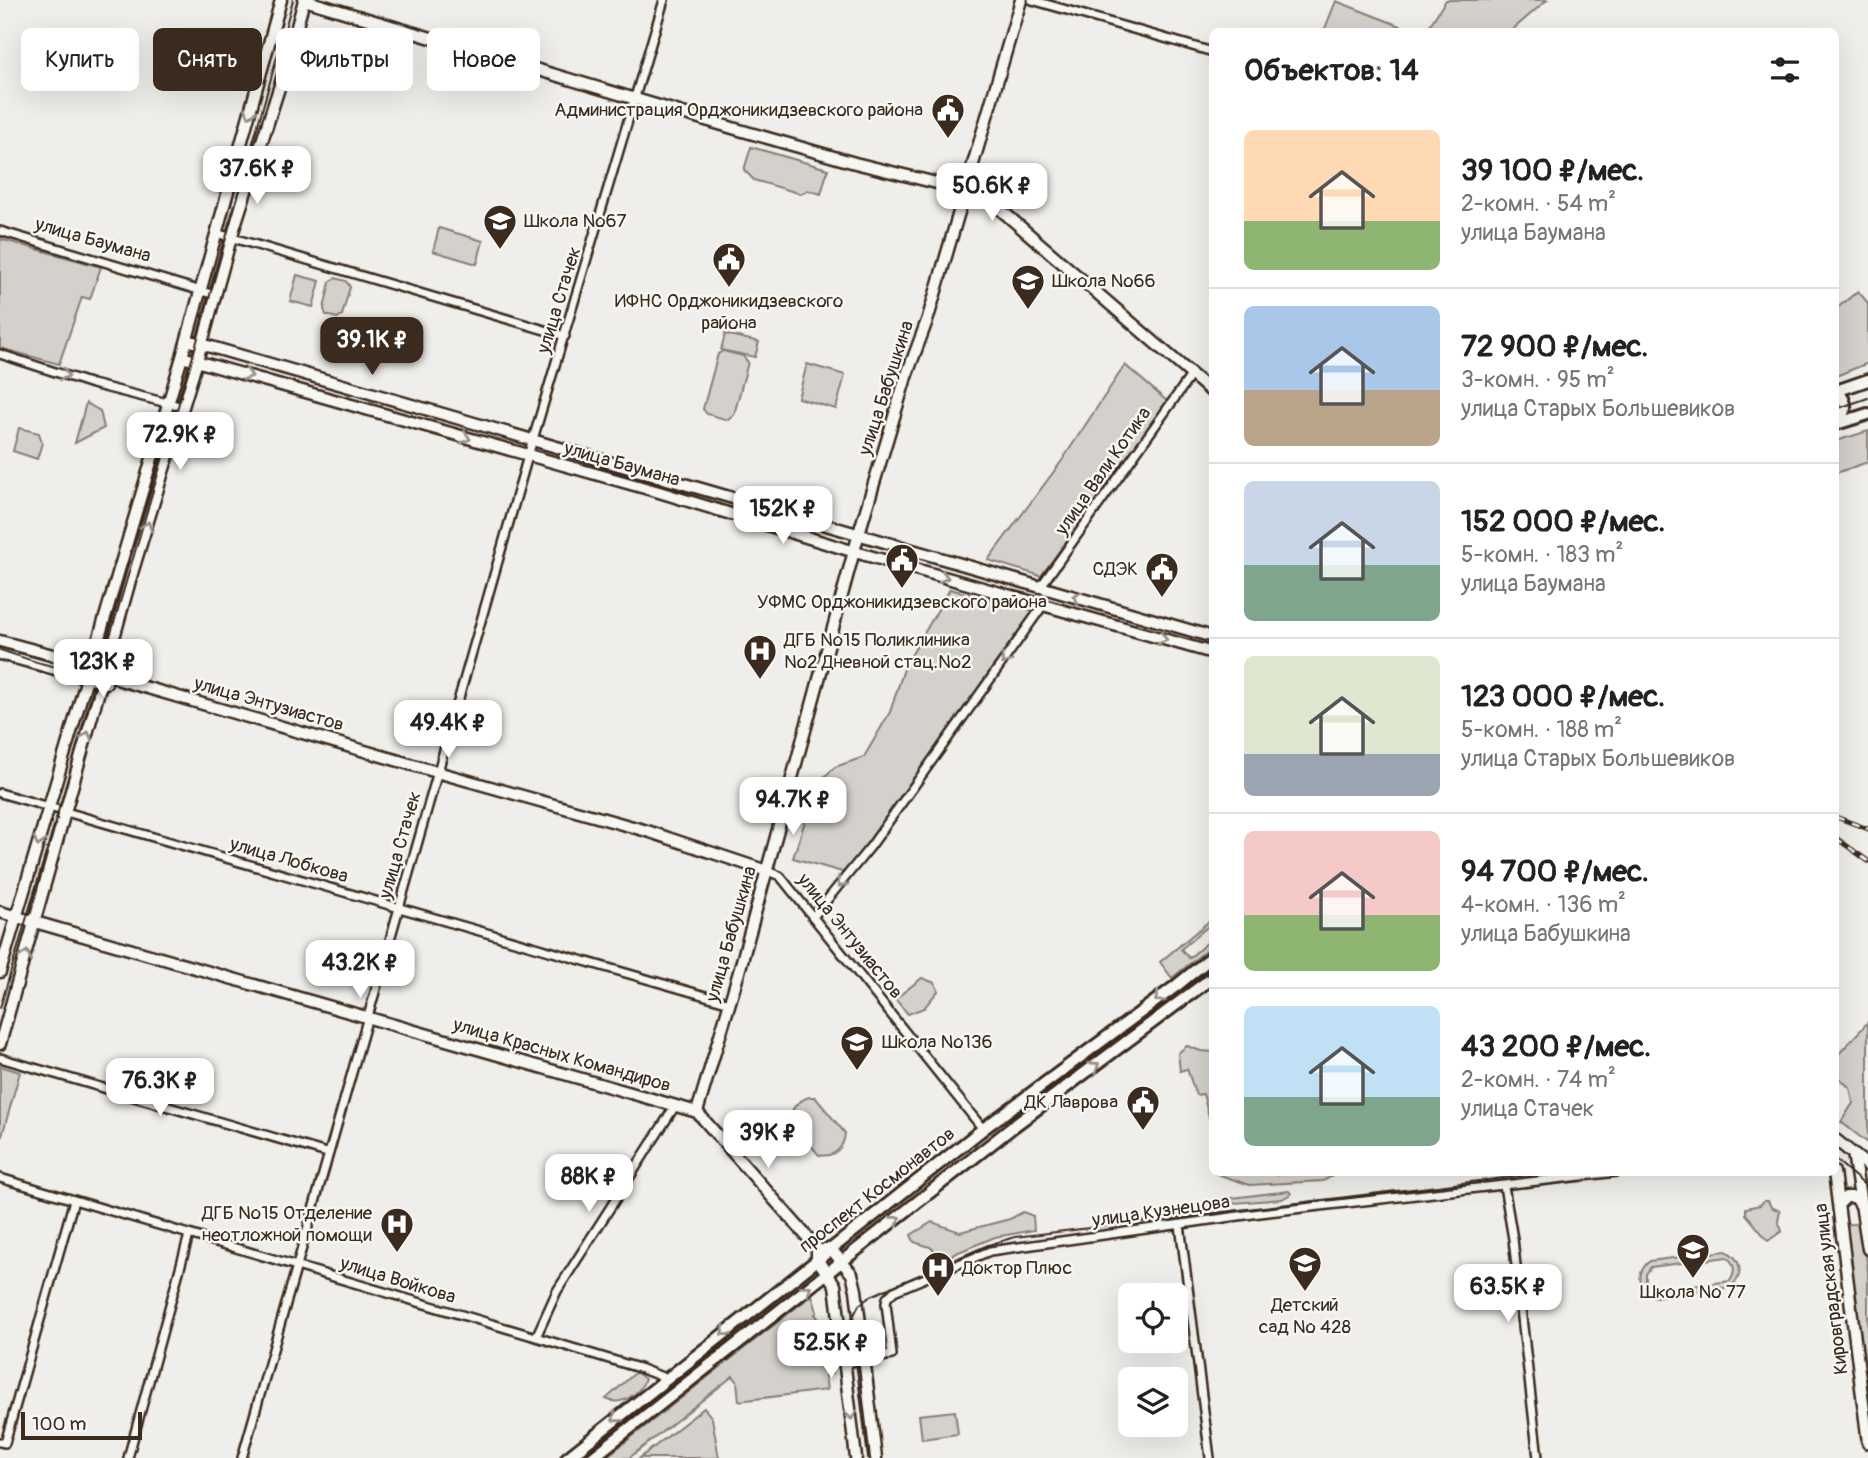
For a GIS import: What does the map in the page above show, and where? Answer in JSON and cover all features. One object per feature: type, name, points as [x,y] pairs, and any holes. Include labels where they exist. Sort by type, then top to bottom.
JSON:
[{"type":"main road","points":[[0,972],[187,340],[281,0]]},
{"type":"main road","points":[[0,1044],[134,570],[304,0],[855,163],[964,190],[994,204],[1209,389]]},
{"type":"main road","name":"улица Бабушкина","points":[[697,1112],[767,871],[859,533],[906,377],[928,317],[1021,0]]},
{"type":"main road","name":"улица Баумана","points":[[187,340],[1209,636]]},
{"type":"main road","name":"улица Баумана","points":[[182,356],[1209,652]]},
{"type":"main road","points":[[1839,390],[1868,380]]},
{"type":"main road","points":[[1839,394],[1845,399],[1846,406],[1839,421]]},
{"type":"main road","points":[[1839,423],[1868,414]]},
{"type":"main road","points":[[0,640],[106,669],[120,680]]},
{"type":"main road","points":[[0,654],[102,684],[120,680]]},
{"type":"main road","name":"улица Энтузиастов","points":[[120,680],[647,831],[767,871]]},
{"type":"main road","name":"улица Красных Командиров","points":[[0,912],[697,1112]]},
{"type":"main road","name":"проспект Космонавтов","points":[[567,1458],[817,1254],[831,1249],[983,1129],[1209,959]]},
{"type":"main road","name":"проспект Космонавтов","points":[[592,1458],[1014,1126],[1209,980]]},
{"type":"main road","points":[[697,1112],[817,1254],[835,1285],[856,1458]]},
{"type":"main road","points":[[1839,1142],[1868,1166]]},
{"type":"main road","points":[[1853,1153],[1868,1250]]},
{"type":"main road","name":"Кировградская улица","points":[[1835,1176],[1868,1443]]},
{"type":"main road","points":[[1839,1204],[1846,1197],[1855,1197],[1863,1208]]},
{"type":"main road","points":[[831,1249],[852,1274],[856,1290],[876,1458]]},
{"type":"street","name":"улица Стачек","points":[[242,1458],[528,456],[664,0]]},
{"type":"street","points":[[1032,0],[1209,51]]},
{"type":"street","name":"улица Баумана","points":[[0,231],[215,295]]},
{"type":"street","points":[[216,233],[565,336]]},
{"type":"street","points":[[0,354],[92,384],[183,407]]},
{"type":"street","name":"улица Вали Котика","points":[[1041,586],[1192,374]]},
{"type":"street","points":[[813,917],[871,846],[1044,604]]},
{"type":"street","name":"улица Лобкова","points":[[0,793],[730,1003]]},
{"type":"street","name":"улица Энтузиастов","points":[[767,871],[780,876],[983,1129]]},
{"type":"street","points":[[0,1058],[327,1153]]},
{"type":"street","points":[[537,1337],[556,1291],[675,1106]]},
{"type":"street","name":"улица Кузнецова","points":[[864,1360],[892,1355],[887,1298],[894,1291],[990,1251],[1378,1198],[1585,1176]]},
{"type":"street","name":"улица Войкова","points":[[0,1178],[537,1337],[665,1378]]},
{"type":"street","points":[[1504,1186],[1513,1239],[1538,1458]]},
{"type":"street","points":[[2,1442],[74,1200]]},
{"type":"street","points":[[1180,1225],[1210,1458]]},
{"type":"street","points":[[128,1458],[189,1235]]},
{"type":"street","points":[[845,1363],[864,1360]]},
{"type":"shaded area","points":[[1446,0],[1547,0],[1514,28],[1428,28]]},
{"type":"shaded area","points":[[1336,1],[1405,28],[1325,28]]},
{"type":"shaded area","points":[[751,147],[828,169],[821,194],[808,190],[801,194],[754,180],[744,170]]},
{"type":"shaded area","points":[[439,228],[483,241],[477,264],[433,251]]},
{"type":"shaded area","points":[[0,239],[101,267],[90,299],[82,297],[59,364],[0,348]]},
{"type":"shaded area","points":[[297,275],[320,281],[313,307],[290,301]]},
{"type":"shaded area","points":[[335,278],[346,281],[350,287],[342,315],[337,318],[326,315],[324,309],[330,282]]},
{"type":"shaded area","points":[[1858,291],[1868,303],[1868,363],[1839,375],[1839,307]]},
{"type":"shaded area","points":[[725,334],[759,342],[755,357],[721,350]]},
{"type":"shaded area","points":[[723,351],[743,356],[748,362],[734,415],[728,420],[707,414],[703,409],[718,354]]},
{"type":"shaded area","points":[[807,364],[845,375],[836,409],[798,398]]},
{"type":"shaded area","points":[[1125,365],[1168,402],[1041,576],[988,560],[1061,462]]},
{"type":"shaded area","points":[[86,403],[100,411],[104,428],[75,443]]},
{"type":"shaded area","points":[[19,428],[39,433],[42,443],[37,459],[13,451]]},
{"type":"shaded area","points":[[1868,431],[1868,462],[1839,472],[1839,440]]},
{"type":"shaded area","points":[[950,589],[1033,611],[1033,616],[846,873],[793,858],[817,784],[835,767],[864,757],[890,712],[905,666]]},
{"type":"shaded area","points":[[1209,921],[1209,925],[1181,949],[1189,958],[1209,941],[1209,948],[1172,978],[1160,962]]},
{"type":"shaded area","points":[[922,978],[935,983],[938,991],[924,1008],[908,1014],[895,999]]},
{"type":"shaded area","points":[[1868,1022],[1868,1143],[1841,1122],[1853,1103],[1850,1088],[1839,1078],[1839,1054]]},
{"type":"shaded area","points":[[1187,1046],[1209,1052],[1209,1117],[1203,1094],[1196,1095],[1187,1069],[1180,1071],[1178,1053]]},
{"type":"shaded area","points":[[0,1066],[20,1072],[0,1143]]},
{"type":"shaded area","points":[[809,1097],[815,1097],[845,1133],[840,1147],[829,1155],[819,1155],[790,1121],[795,1106]]},
{"type":"shaded area","points":[[1223,1176],[1332,1176],[1323,1181],[1250,1185]]},
{"type":"shaded area","points":[[1289,1191],[1291,1194],[1282,1199],[1198,1206],[1199,1203],[1208,1201]]},
{"type":"shaded area","points":[[1768,1201],[1771,1207],[1780,1211],[1778,1221],[1782,1231],[1768,1241],[1746,1214],[1746,1208],[1760,1205]]},
{"type":"shaded area","points":[[1023,1212],[1033,1216],[1034,1230],[995,1237],[944,1258],[930,1247],[914,1242],[911,1235],[932,1222],[960,1232],[1010,1219]]},
{"type":"shaded area","points":[[1862,1223],[1868,1272],[1868,1421],[1843,1225]]},
{"type":"shaded area","points":[[1726,1251],[1735,1258],[1739,1272],[1731,1287],[1655,1297],[1645,1290],[1641,1281],[1642,1270],[1650,1261]],"holes":[[[1727,1257],[1734,1271],[1730,1281],[1654,1291],[1646,1282],[1646,1274],[1651,1267]]]},
{"type":"shaded area","points":[[812,1295],[817,1312],[815,1314],[826,1329],[832,1374],[825,1376],[827,1390],[739,1401],[737,1381],[733,1376],[629,1458],[605,1458]]},
{"type":"shaded area","points":[[636,1372],[645,1379],[639,1390],[624,1400],[606,1399]]},
{"type":"shaded area","points":[[704,1408],[712,1418],[719,1458],[640,1458]]},
{"type":"shaded area","points":[[955,1411],[958,1434],[922,1439],[919,1415]]},
{"type":"tram line","points":[[0,1008],[192,359],[293,0]]},
{"type":"tram line","points":[[1839,408],[1868,398]]},
{"type":"tram line","points":[[0,650],[39,663],[68,668],[82,667],[93,662],[102,652]]},
{"type":"tram line","points":[[1839,1163],[1868,1188]]},
{"type":"tram line","points":[[868,1458],[851,1321],[859,1305],[871,1296],[988,1245],[1015,1237],[1520,1176]]},
{"type":"railway","points":[[1839,818],[1868,829]]},
{"type":"railway","points":[[1839,840],[1868,861]]},
{"type":"place","name":"Администрация Орджоникидзевского района","points":[[948,140]]},
{"type":"place","name":"Школа №67","points":[[500,251]]},
{"type":"place","name":"ИФНС Орджоникидзевского района","points":[[729,289]]},
{"type":"place","name":"Школа №66","points":[[1028,311]]},
{"type":"place","name":"УФМС Орджоникидзевского района","points":[[902,590]]},
{"type":"place","name":"СДЭК","points":[[1162,599]]},
{"type":"place","name":"ДГБ №15 Поликлиника №2 Дневной стац.№2","points":[[760,681]]},
{"type":"place","name":"Школа №136","points":[[857,1072]]},
{"type":"place","name":"ДК Лаврова","points":[[1143,1132]]},
{"type":"place","name":"ДГБ №15 Отделение неотложной помощи","points":[[397,1254]]},
{"type":"place","name":"Школа № 77","points":[[1693,1280]]},
{"type":"place","name":"Детский сад № 428","points":[[1305,1293]]},
{"type":"place","name":"Доктор Плюс","points":[[938,1298]]}]
